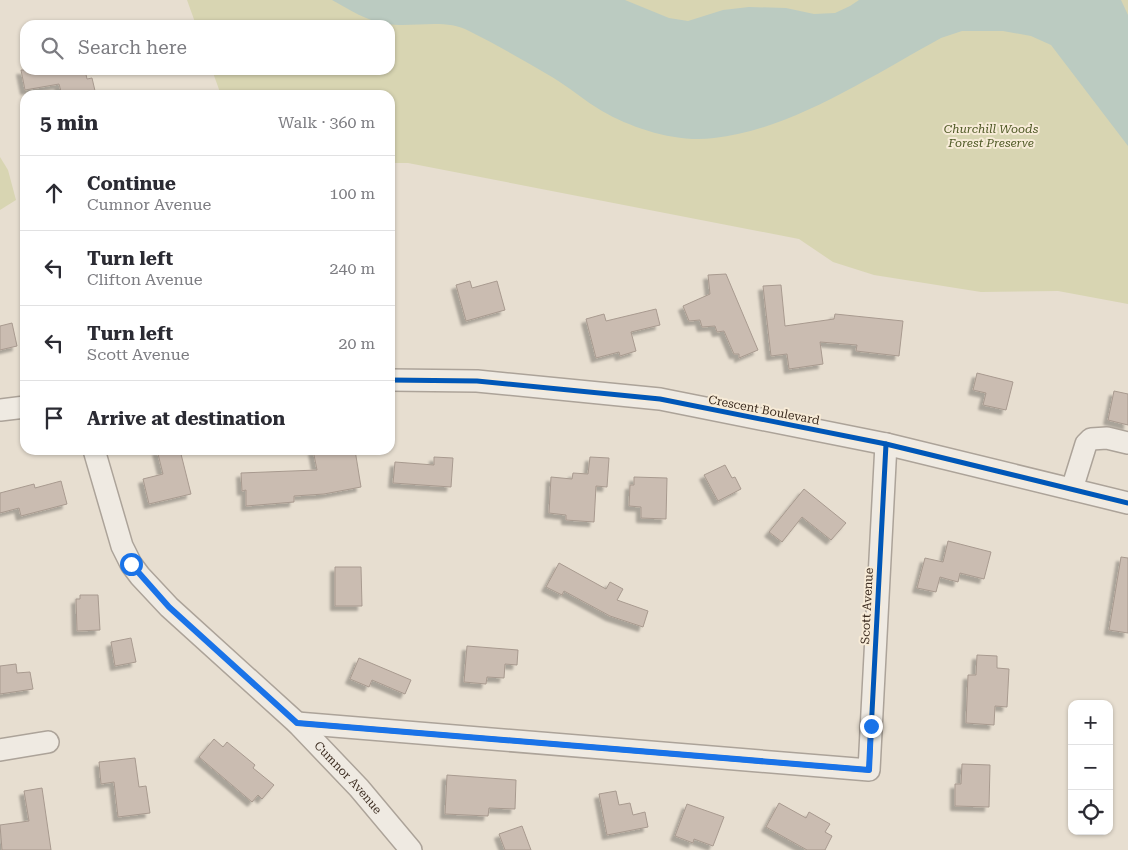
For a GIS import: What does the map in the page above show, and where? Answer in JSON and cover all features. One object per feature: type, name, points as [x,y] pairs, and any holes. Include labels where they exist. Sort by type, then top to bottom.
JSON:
[{"type":"street","name":"Crescent Boulevard","points":[[395,380],[477,381],[660,399],[886,444],[1128,503]]},
{"type":"street","points":[[0,410],[20,408]]},
{"type":"street","points":[[1072,489],[1086,444],[1091,439],[1107,438],[1128,443]]},
{"type":"street","name":"Scott Avenue","points":[[297,723],[869,770],[886,444]]},
{"type":"street","name":"Cumnor Avenue","points":[[95,455],[122,546],[135,569],[169,607],[297,723],[359,788],[411,850]]},
{"type":"street","points":[[0,750],[48,742]]},
{"type":"green space","name":"Churchill Woods Forest Preserve","points":[[187,0],[1128,0],[1128,304],[1058,291],[981,292],[874,275],[833,262],[799,239],[408,163],[395,163],[395,90],[219,90],[214,75],[395,75],[395,20],[194,20]]},
{"type":"green space","points":[[0,157],[8,170],[16,200],[0,210]]},
{"type":"shaded area","points":[[332,0],[625,0],[669,18],[688,21],[723,10],[749,7],[786,8],[814,14],[835,13],[859,0],[1121,0],[1128,15],[1128,146],[1051,45],[1031,36],[1003,31],[962,31],[941,38],[860,84],[802,113],[743,133],[700,139],[656,133],[614,118],[542,71],[460,27],[439,24],[395,25],[395,20],[372,20]]},
{"type":"building","points":[[22,75],[86,75],[87,79],[92,78],[95,90],[61,90],[59,84],[25,90]]},
{"type":"building","points":[[726,274],[758,350],[739,358],[739,354],[734,354],[724,331],[717,332],[715,326],[702,327],[700,320],[689,321],[683,306],[710,294],[708,275]]},
{"type":"building","points":[[470,281],[472,288],[497,281],[505,310],[466,321],[456,285]]},
{"type":"building","points":[[781,285],[785,326],[834,319],[835,314],[903,321],[899,356],[856,351],[857,345],[820,342],[823,364],[789,369],[787,354],[771,356],[763,286]]},
{"type":"building","points":[[656,309],[660,325],[631,332],[636,351],[620,356],[619,352],[596,358],[586,319],[604,314],[606,321]]},
{"type":"building","points":[[12,323],[17,346],[0,350],[0,326]]},
{"type":"building","points":[[977,373],[1013,382],[1006,410],[983,405],[986,393],[973,390]]},
{"type":"building","points":[[1114,391],[1128,394],[1128,425],[1108,420]]},
{"type":"building","points":[[158,455],[181,455],[191,494],[149,504],[143,479],[163,474]]},
{"type":"building","points":[[314,455],[356,455],[361,487],[324,494],[294,496],[294,502],[246,506],[246,490],[242,491],[241,473],[317,470]]},
{"type":"building","points":[[434,457],[453,458],[451,487],[393,483],[395,462],[434,465]]},
{"type":"building","points":[[590,457],[609,458],[607,487],[596,486],[594,522],[566,520],[566,515],[549,513],[551,477],[572,479],[573,473],[588,474]]},
{"type":"building","points":[[725,465],[732,478],[735,477],[741,489],[718,501],[704,475]]},
{"type":"building","points":[[634,477],[667,478],[666,519],[641,518],[641,507],[629,506],[630,485],[634,485]]},
{"type":"building","points":[[61,481],[67,504],[21,516],[19,508],[0,513],[0,493],[34,484],[35,488]]},
{"type":"building","points":[[804,489],[846,523],[831,540],[802,517],[782,542],[769,532]]},
{"type":"building","points":[[948,541],[991,552],[984,579],[960,573],[958,582],[940,577],[936,592],[917,588],[925,558],[943,562]]},
{"type":"building","points":[[1121,557],[1128,558],[1128,633],[1109,630]]},
{"type":"building","points":[[559,563],[606,589],[610,582],[623,589],[617,600],[648,611],[643,627],[610,616],[564,591],[562,595],[546,587]]},
{"type":"building","points":[[335,567],[361,567],[362,606],[335,606]]},
{"type":"building","points":[[80,595],[98,595],[100,630],[77,631],[76,599],[80,599]]},
{"type":"building","points":[[131,638],[136,662],[115,666],[111,642]]},
{"type":"building","points":[[467,646],[518,650],[517,665],[505,664],[504,678],[487,677],[486,684],[464,682]]},
{"type":"building","points":[[977,655],[997,656],[997,668],[1009,669],[1007,707],[995,706],[994,725],[966,723],[968,675],[976,675]]},
{"type":"building","points":[[359,658],[411,680],[405,694],[372,680],[369,687],[350,679]]},
{"type":"building","points":[[16,664],[17,673],[30,672],[33,689],[0,694],[0,666]]},
{"type":"building","points":[[214,739],[223,747],[227,742],[255,765],[253,768],[274,785],[262,799],[258,795],[252,802],[199,757]]},
{"type":"building","points":[[135,758],[139,787],[146,786],[150,813],[118,817],[114,782],[101,784],[99,762]]},
{"type":"building","points":[[962,764],[990,765],[989,807],[955,806],[955,784],[961,784]]},
{"type":"building","points":[[447,775],[516,780],[515,809],[489,808],[488,816],[445,814]]},
{"type":"building","points":[[42,788],[51,850],[2,850],[0,825],[29,821],[24,791]]},
{"type":"building","points":[[616,791],[619,805],[630,803],[633,815],[645,812],[648,827],[607,835],[599,794]]},
{"type":"building","points":[[779,803],[806,818],[809,812],[830,824],[825,832],[832,836],[825,850],[807,850],[766,827]]},
{"type":"building","points":[[687,804],[724,817],[713,846],[694,839],[693,843],[675,836]]},
{"type":"building","points":[[522,826],[531,850],[505,850],[499,834]]},
{"type":"cycle path","points":[[395,380],[477,381],[660,399],[886,444],[1128,503]]},
{"type":"cycle path","points":[[297,723],[869,770],[886,444]]},
{"type":"route","points":[[131,564],[169,607],[297,723],[869,770],[871,726]]}]
